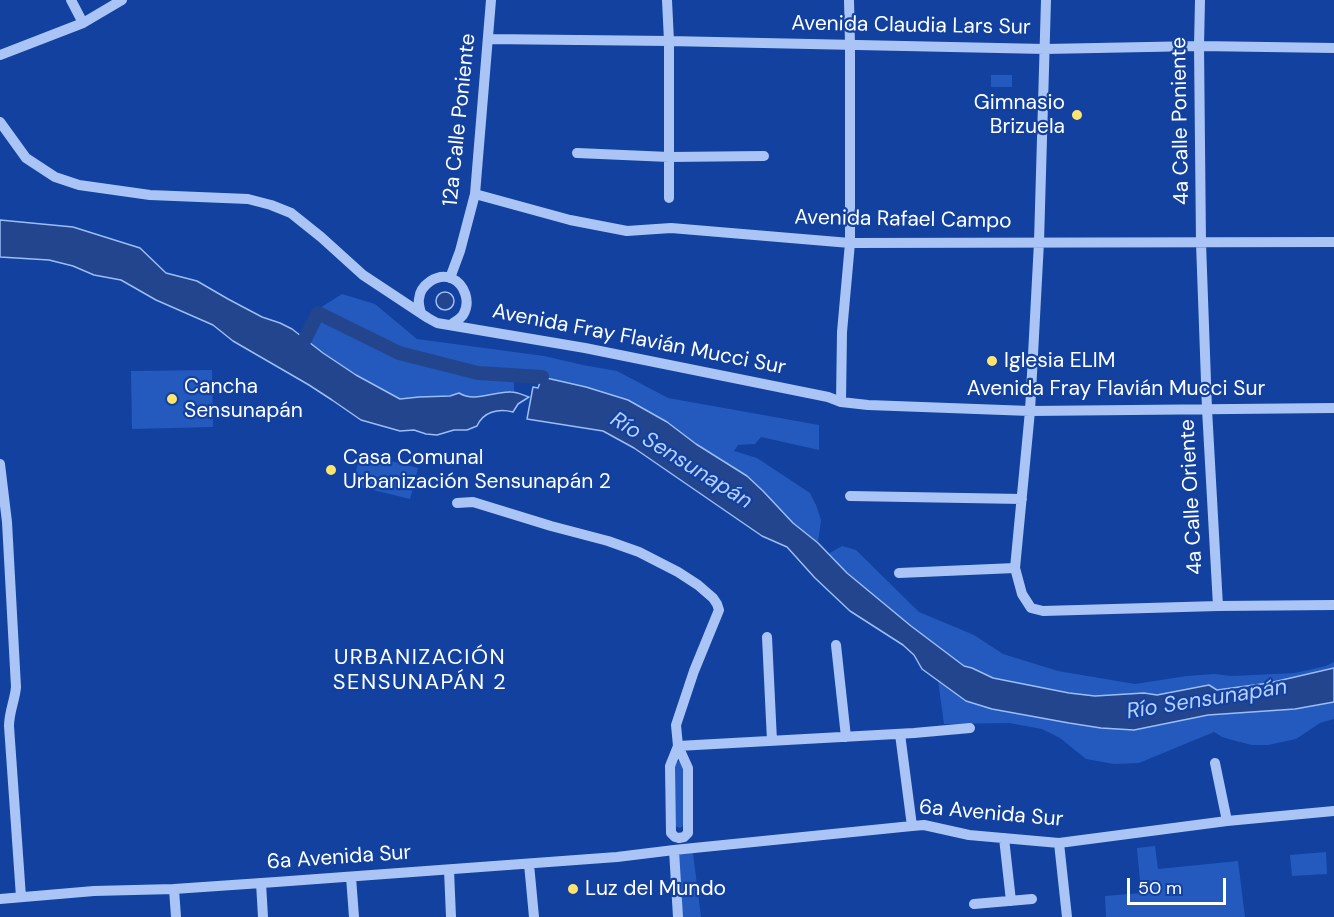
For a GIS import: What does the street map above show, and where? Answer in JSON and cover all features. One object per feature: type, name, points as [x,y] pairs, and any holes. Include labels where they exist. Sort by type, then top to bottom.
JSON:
[{"type":"street","points":[[70,0],[83,23]]},
{"type":"street","points":[[0,55],[83,23],[122,0]]},
{"type":"street","name":"12a Calle Poniente","points":[[450,278],[476,194],[491,0]]},
{"type":"street","points":[[667,0],[669,198]]},
{"type":"street","points":[[841,402],[842,332],[850,243],[849,0]]},
{"type":"street","points":[[1046,0],[1039,242],[1030,411],[1015,568],[1022,594],[1031,608],[1043,611],[1334,605]]},
{"type":"street","name":"4a Calle Poniente","points":[[1200,0],[1201,243]]},
{"type":"street","name":"Avenida Claudia Lars Sur","points":[[488,39],[1045,49],[1199,46],[1334,48]]},
{"type":"street","name":"Avenida Fray Flavián Mucci Sur","points":[[0,122],[26,158],[55,177],[79,185],[150,195],[248,198],[291,213],[363,275],[437,322],[706,371],[828,397],[841,402],[868,405],[1030,411],[1334,408]]},
{"type":"street","points":[[577,153],[669,157],[764,156]]},
{"type":"street","name":"Avenida Rafael Campo","points":[[476,194],[570,220],[627,231],[671,228],[850,243],[1334,242]]},
{"type":"street","name":"4a Calle Oriente","points":[[1201,243],[1218,606]]},
{"type":"street","points":[[422,313],[418,301],[421,290],[429,282],[440,277],[450,278],[461,285],[466,296],[466,307],[461,317],[452,324]]},
{"type":"street","points":[[0,464],[6,522],[16,687],[15,696],[4,717],[10,759],[21,897]]},
{"type":"street","points":[[850,496],[1022,499]]},
{"type":"street","points":[[457,503],[473,502],[639,552],[678,572],[698,585],[712,598],[718,609],[676,725],[678,746],[688,768],[688,832],[684,837],[679,838],[671,833],[670,766],[678,746]]},
{"type":"street","points":[[899,573],[1015,568]]},
{"type":"street","points":[[767,638],[772,741]]},
{"type":"street","points":[[836,645],[846,737]]},
{"type":"street","points":[[678,746],[970,728]]},
{"type":"street","points":[[900,734],[912,826]]},
{"type":"street","points":[[1215,763],[1227,821]]},
{"type":"street","name":"6a Avenida Sur","points":[[0,899],[617,858],[924,825],[969,835],[1059,843],[1227,821],[1334,811]]},
{"type":"street","points":[[678,917],[677,850],[679,838]]},
{"type":"street","points":[[1004,838],[1011,901]]},
{"type":"street","points":[[1059,843],[1067,917]]},
{"type":"street","points":[[530,864],[534,917]]},
{"type":"street","points":[[449,870],[451,917]]},
{"type":"street","points":[[351,877],[354,917]]},
{"type":"street","points":[[261,883],[263,917]]},
{"type":"street","points":[[174,889],[177,917]]},
{"type":"street","points":[[974,904],[1032,899]]},
{"type":"shaded area","points":[[991,75],[1012,75],[1012,87],[991,87]]},
{"type":"shaded area","points":[[342,294],[375,304],[417,339],[544,356],[617,371],[668,398],[819,425],[819,450],[761,437],[755,444],[738,445],[734,451],[757,458],[810,493],[821,520],[818,543],[723,460],[696,444],[667,422],[628,400],[542,377],[478,373],[399,353],[320,308]]},
{"type":"shaded area","points":[[320,318],[399,356],[477,376],[514,377],[514,392],[476,397],[459,393],[450,396],[400,399],[356,375],[307,342]]},
{"type":"shaded area","name":"Cancha Sensunapán","points":[[212,370],[213,427],[132,429],[131,371]]},
{"type":"shaded area","points":[[360,453],[418,468],[410,499],[353,485]]},
{"type":"shaded area","points":[[842,546],[856,550],[919,612],[974,635],[1003,654],[1058,671],[1135,684],[1214,674],[1232,676],[1295,673],[1334,662],[1334,668],[1269,683],[1217,690],[1209,685],[1157,695],[1144,693],[1095,696],[992,678],[964,666],[860,584],[828,554]]},
{"type":"shaded area","points":[[938,680],[966,701],[992,709],[1134,730],[1208,715],[1295,709],[1334,702],[1334,719],[1320,723],[1296,739],[1268,745],[1252,745],[1222,737],[1214,732],[1139,763],[1114,764],[1086,759],[1060,738],[1042,729],[1009,723],[944,724]]},
{"type":"shaded area","points":[[679,761],[683,765],[683,826],[680,828],[675,826],[674,765]]},
{"type":"shaded area","points":[[1155,846],[1158,869],[1238,861],[1245,917],[1106,917],[1105,896],[1141,893],[1137,848]]},
{"type":"shaded area","points":[[1326,852],[1327,874],[1292,876],[1290,855]]},
{"type":"shaded area","points":[[676,853],[693,853],[701,917],[680,917]]},
{"type":"water","points":[[0,220],[73,227],[140,248],[166,273],[197,281],[262,317],[292,329],[356,375],[400,399],[450,396],[459,393],[478,397],[504,392],[529,397],[518,404],[513,412],[492,412],[483,417],[477,426],[437,435],[414,430],[400,431],[361,420],[309,385],[233,341],[213,325],[156,300],[121,280],[94,275],[73,266],[49,260],[0,257]]},
{"type":"water","points":[[441,292],[449,292],[454,297],[452,308],[441,310],[436,305],[436,297]]},
{"type":"water","name":"Río Sensunapán","points":[[542,377],[628,400],[667,422],[696,444],[747,476],[847,573],[911,626],[964,666],[993,678],[1095,696],[1144,693],[1157,695],[1209,685],[1217,690],[1269,683],[1334,668],[1334,702],[1295,709],[1208,715],[1134,730],[1069,723],[992,709],[966,701],[922,669],[914,655],[903,645],[850,611],[787,547],[762,536],[634,448],[603,431],[527,419],[533,387],[538,388]]},
{"type":"waterway","points":[[297,355],[318,313],[399,353],[478,373],[542,377]]},
{"type":"place","name":"Gimnasio Brizuela","points":[[1077,115]]},
{"type":"place","name":"Iglesia ELIM","points":[[992,361]]},
{"type":"place","name":"Cancha Sensunapán","points":[[172,399]]},
{"type":"place","name":"Casa Comunal Urbanización Sensunapán 2","points":[[331,470]]},
{"type":"place","name":"Luz del Mundo","points":[[573,889]]},
{"type":"district","name":"URBANIZACIÓN SENSUNAPÁN 2","points":[[420,670]]}]
